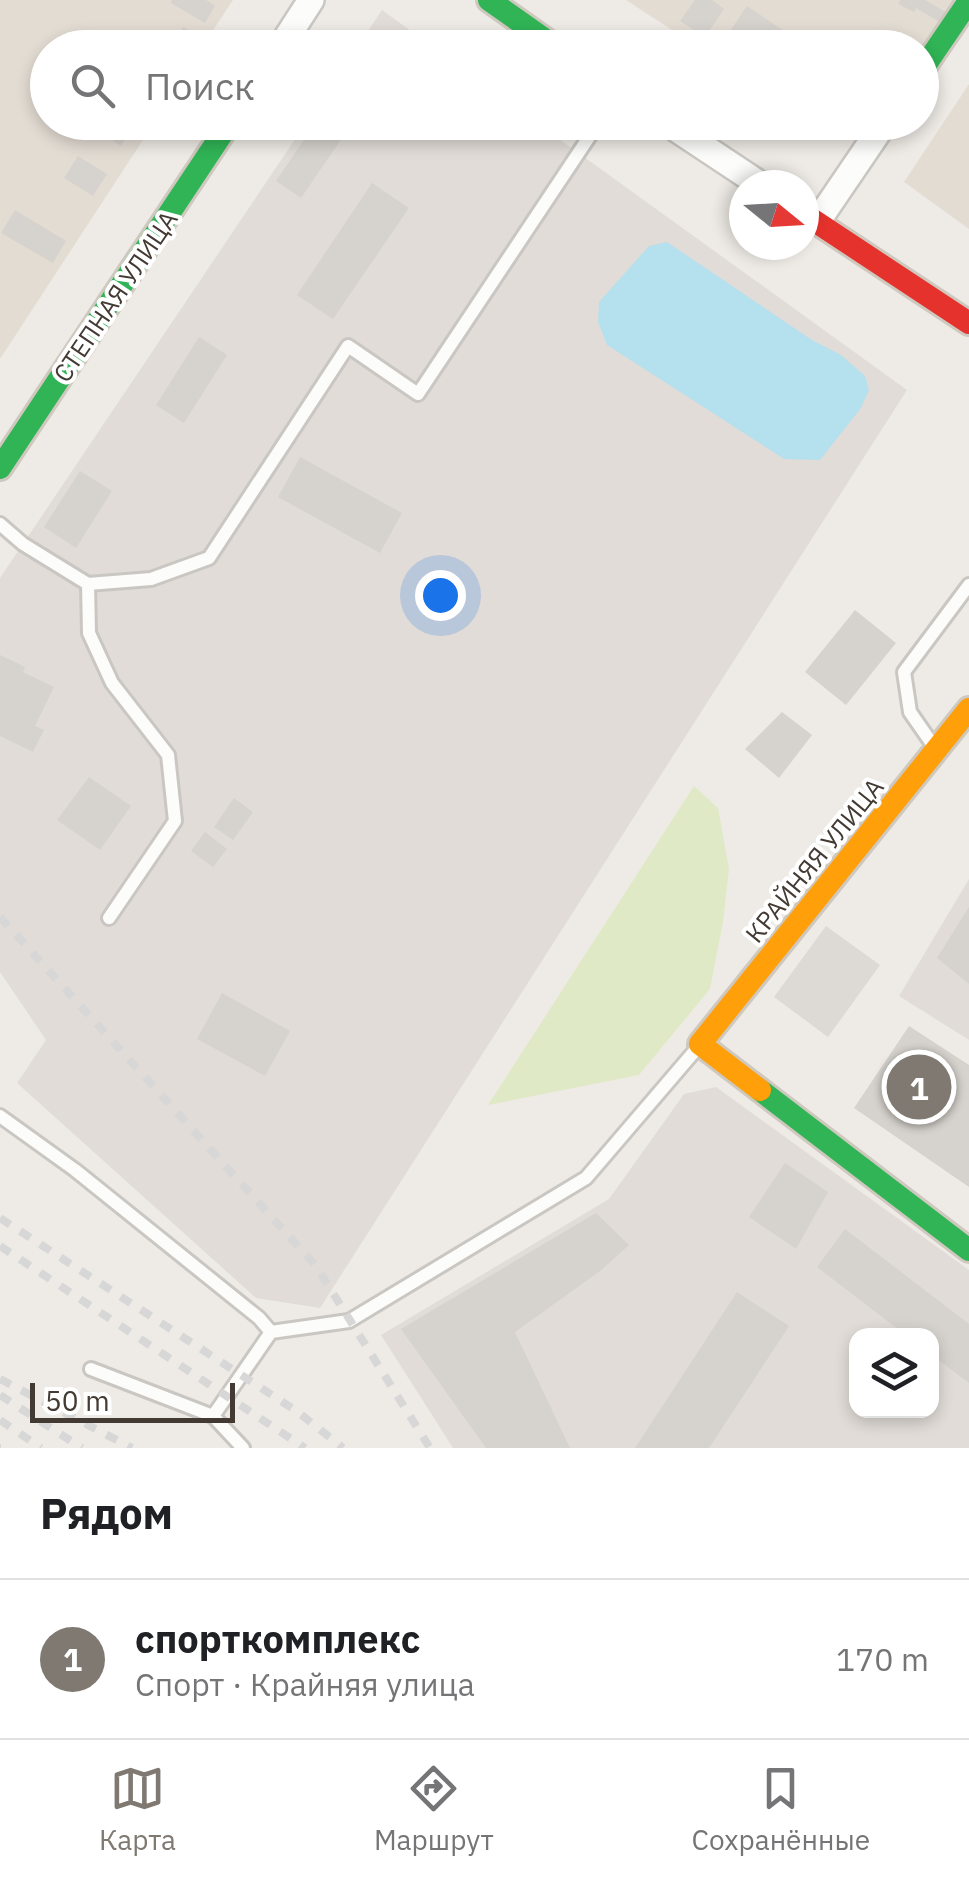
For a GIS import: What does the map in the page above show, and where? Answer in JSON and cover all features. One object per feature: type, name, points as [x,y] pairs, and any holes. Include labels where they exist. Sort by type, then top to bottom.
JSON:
[{"type":"street","points":[[292,30],[312,0]]},
{"type":"street","points":[[489,0],[532,30]]},
{"type":"street","points":[[939,45],[969,1]]},
{"type":"street","name":"СТЕПНАЯ УЛИЦА","points":[[0,468],[218,140]]},
{"type":"street","points":[[693,140],[738,170]]},
{"type":"street","points":[[819,208],[872,140]]},
{"type":"street","points":[[819,223],[969,322]]},
{"type":"street","name":"КРАЙНЯЯ УЛИЦА","points":[[700,1044],[969,708]]},
{"type":"street","points":[[700,1044],[969,1250]]},
{"type":"lane","points":[[0,524],[23,544],[88,584],[151,579],[209,558],[348,346],[418,394],[587,140]]},
{"type":"lane","points":[[88,584],[89,633],[112,683],[168,755],[175,821],[109,918]]},
{"type":"lane","points":[[937,751],[910,712],[904,672],[969,585]]},
{"type":"lane","points":[[213,1416],[271,1332],[348,1321],[586,1178],[700,1044]]},
{"type":"lane","points":[[0,1116],[75,1170],[259,1318],[271,1332]]},
{"type":"lane","points":[[91,1369],[213,1416],[243,1448]]},
{"type":"shaded area","points":[[0,0],[233,0],[213,30],[30,30],[30,140],[143,140],[0,359]]},
{"type":"shaded area","points":[[626,0],[962,0],[937,30],[672,30]]},
{"type":"shaded area","points":[[382,10],[410,30],[368,30]]},
{"type":"shaded area","points":[[969,84],[969,229],[904,182],[932,140],[939,140],[939,129]]},
{"type":"shaded area","points":[[295,140],[561,140],[907,390],[320,1308],[256,1298],[17,1083],[46,1040],[0,972],[0,578]]},
{"type":"shaded area","points":[[969,879],[969,1040],[899,996]]},
{"type":"shaded area","points":[[826,926],[880,965],[828,1037],[774,997]]},
{"type":"shaded area","points":[[716,1087],[969,1270],[969,1448],[453,1448],[381,1335],[609,1199],[684,1094]]},
{"type":"green space","points":[[694,786],[718,808],[729,869],[710,989],[639,1075],[488,1105]]},
{"type":"water","points":[[667,242],[812,340],[841,355],[865,376],[869,390],[861,408],[820,460],[784,459],[607,345],[598,322],[599,302],[649,246]]},
{"type":"building","points":[[206,0],[215,6],[205,23],[171,3]]},
{"type":"building","points":[[695,0],[712,0],[724,9],[710,30],[694,30],[680,21]]},
{"type":"building","points":[[900,0],[925,0],[949,14],[943,24],[916,8],[914,12],[898,4]]},
{"type":"building","points":[[747,6],[783,30],[731,30]]},
{"type":"building","points":[[304,140],[341,140],[301,198],[276,181]]},
{"type":"building","points":[[78,156],[107,174],[93,196],[64,178]]},
{"type":"building","points":[[372,183],[409,208],[333,319],[297,295]]},
{"type":"building","points":[[15,210],[66,241],[53,263],[1,233]]},
{"type":"building","points":[[199,337],[227,355],[184,423],[156,405]]},
{"type":"building","points":[[300,457],[402,513],[380,553],[278,497]]},
{"type":"building","points":[[80,471],[112,491],[76,548],[44,527]]},
{"type":"building","points":[[855,610],[896,643],[846,705],[805,672]]},
{"type":"building","points":[[0,655],[54,687],[35,726],[44,730],[33,752],[0,736]]},
{"type":"building","points":[[782,712],[812,735],[779,778],[745,749]]},
{"type":"building","points":[[89,777],[131,806],[100,850],[57,820]]},
{"type":"building","points":[[234,798],[253,812],[233,840],[214,827]]},
{"type":"building","points":[[205,832],[227,849],[213,867],[191,851]]},
{"type":"building","points":[[969,907],[969,984],[937,958]]},
{"type":"building","points":[[222,993],[290,1031],[265,1076],[197,1039]]},
{"type":"building","points":[[909,1026],[969,1065],[969,1187],[854,1108]]},
{"type":"building","points":[[785,1163],[828,1192],[796,1249],[749,1217]]},
{"type":"building","points":[[596,1213],[629,1245],[600,1271],[515,1332],[570,1448],[486,1448],[401,1329]]},
{"type":"building","points":[[845,1229],[969,1324],[969,1383],[939,1360],[939,1328],[897,1328],[817,1267]]},
{"type":"building","points":[[737,1292],[789,1326],[709,1448],[635,1448]]},
{"type":"railway","points":[[0,917],[316,1266],[430,1448]]},
{"type":"railway","points":[[0,1218],[298,1412],[343,1448]]},
{"type":"railway","points":[[0,1246],[305,1448]]},
{"type":"railway","points":[[0,1379],[132,1448]]},
{"type":"railway","points":[[0,1395],[82,1448]]},
{"type":"railway","points":[[0,1420],[41,1448]]},
{"type":"traffic: fast","points":[[489,0],[532,30]]},
{"type":"traffic: fast","points":[[939,45],[969,1]]},
{"type":"traffic: fast","points":[[0,468],[218,140]]},
{"type":"traffic: fast","points":[[760,1090],[969,1250]]},
{"type":"traffic: slow","points":[[760,1090],[700,1044],[969,709]]},
{"type":"traffic: jam","points":[[819,224],[969,323]]},
{"type":"place","name":"спорткомплекс","points":[[919,1087]]}]
